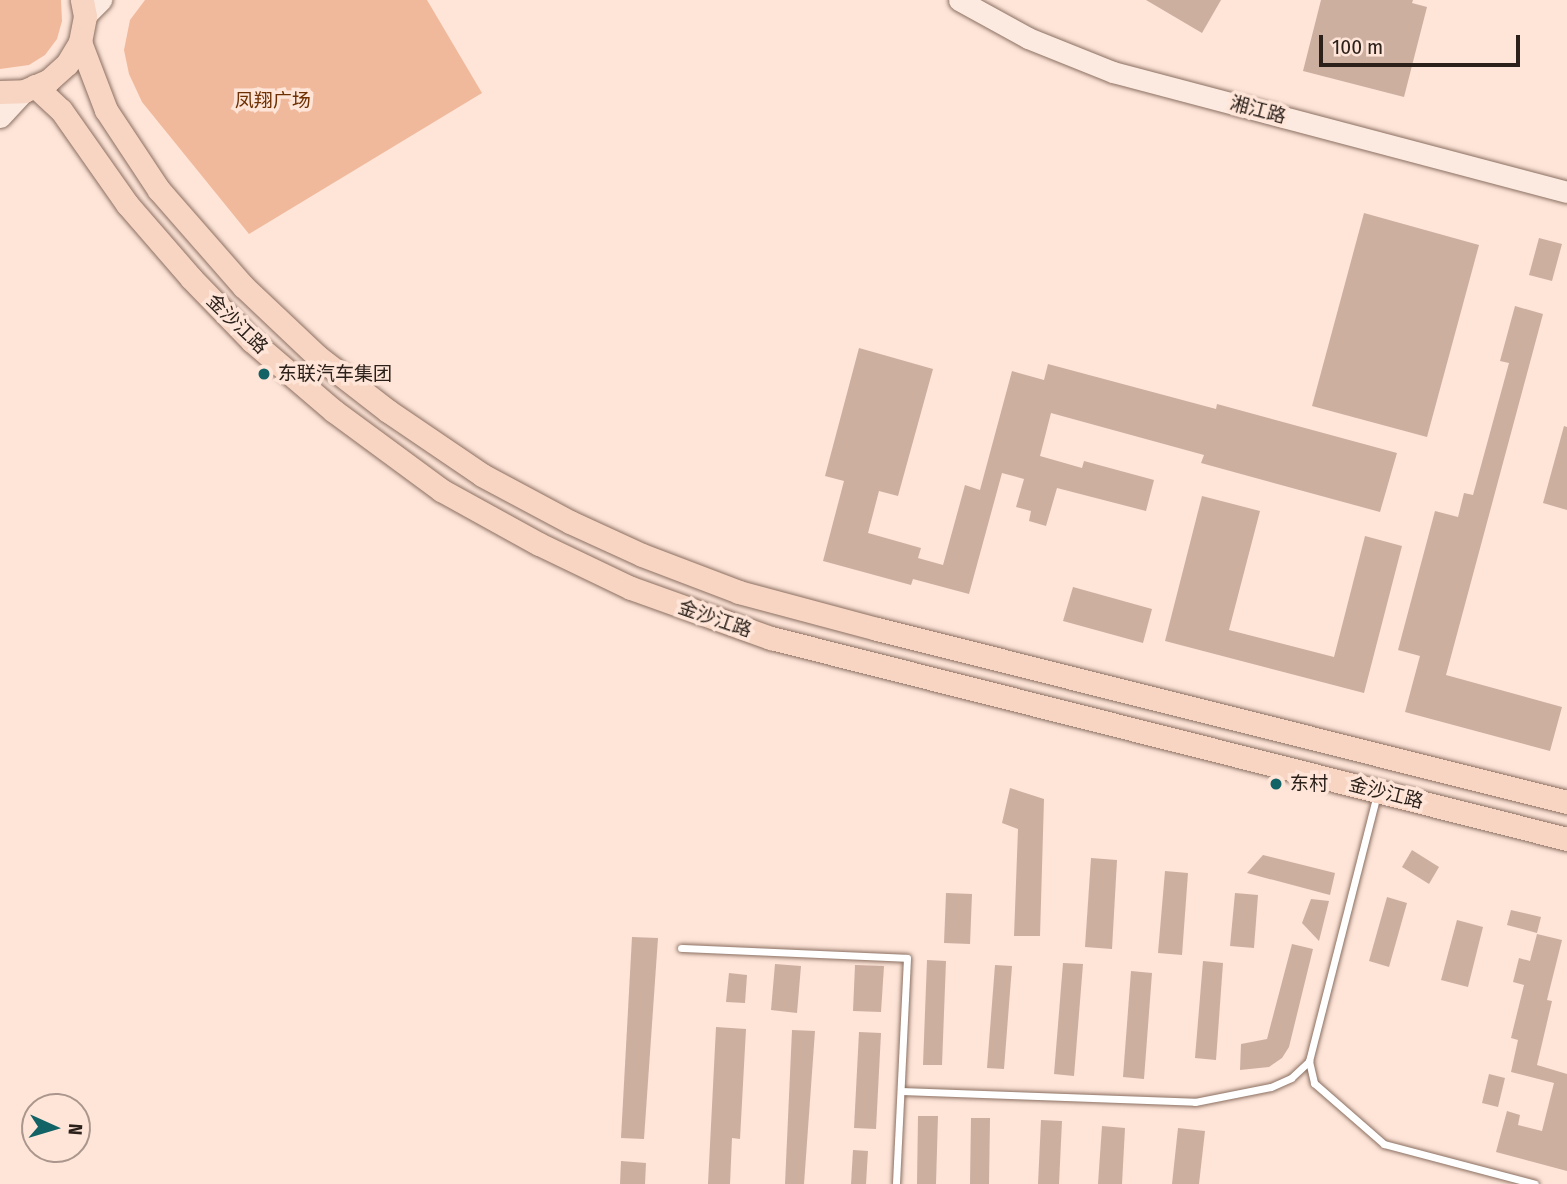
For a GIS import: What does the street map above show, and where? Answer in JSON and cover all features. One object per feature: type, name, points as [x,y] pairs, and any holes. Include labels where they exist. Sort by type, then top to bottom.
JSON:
[{"type":"main road","points":[[0,92],[29,89],[48,81],[67,64],[80,41],[89,5]]},
{"type":"main road","name":"金沙江路","points":[[80,41],[106,110],[159,190],[243,286],[317,356],[388,411],[482,475],[569,522],[642,555],[739,592],[1567,802]]},
{"type":"main road","name":"金沙江路","points":[[29,89],[61,110],[136,215],[191,278],[252,341],[334,411],[441,490],[538,544],[631,588],[771,638],[1567,839]]},
{"type":"street","name":"湘江路","points":[[959,0],[1028,38],[1113,72],[1567,192]]},
{"type":"street","points":[[0,117],[29,89]]},
{"type":"lane","points":[[1378,791],[1309,1061],[1314,1083],[1384,1144],[1535,1184]]},
{"type":"lane","points":[[681,948],[907,958],[896,1184]]},
{"type":"lane","points":[[901,1091],[1195,1102],[1270,1087],[1290,1078],[1309,1061]]},
{"type":"green space","points":[[0,0],[61,0],[62,21],[57,39],[45,55],[29,65],[0,69]]},
{"type":"green space","name":"凤翔广场","points":[[145,0],[427,0],[482,93],[249,234],[142,102],[129,74],[124,50],[130,20]]},
{"type":"building","points":[[1146,0],[1221,0],[1202,33]]},
{"type":"building","points":[[1321,0],[1413,0],[1412,3],[1427,7],[1404,97],[1303,71]]},
{"type":"building","points":[[1364,213],[1479,245],[1427,437],[1312,406]]},
{"type":"building","points":[[1539,238],[1562,244],[1552,281],[1529,275]]},
{"type":"building","points":[[1515,306],[1543,314],[1446,675],[1562,707],[1550,751],[1405,712],[1420,656],[1398,650],[1435,511],[1458,517],[1464,493],[1473,495],[1509,363],[1500,361]]},
{"type":"building","points":[[859,348],[933,369],[898,496],[879,491],[868,533],[921,548],[918,558],[943,565],[965,485],[980,490],[1012,371],[1044,380],[1048,364],[1216,409],[1217,404],[1397,453],[1380,512],[1201,463],[1204,455],[1051,413],[1040,456],[1082,468],[1084,461],[1154,480],[1146,511],[1057,488],[1046,526],[1029,521],[1031,511],[1016,507],[1024,479],[1002,473],[969,594],[913,579],[911,585],[823,561],[844,481],[825,476]]},
{"type":"building","points":[[1564,426],[1567,427],[1567,510],[1543,503]]},
{"type":"building","points":[[1202,496],[1260,511],[1229,630],[1334,657],[1365,536],[1402,546],[1364,693],[1165,641]]},
{"type":"building","points":[[1073,587],[1152,609],[1143,643],[1063,621]]},
{"type":"building","points":[[1010,788],[1044,799],[1040,936],[1014,936],[1018,829],[1002,823]]},
{"type":"building","points":[[1412,850],[1439,867],[1429,884],[1402,867]]},
{"type":"building","points":[[1263,855],[1335,873],[1330,895],[1247,873]]},
{"type":"building","points":[[1091,858],[1117,860],[1112,949],[1085,947]]},
{"type":"building","points":[[1165,871],[1188,873],[1182,955],[1158,953]]},
{"type":"building","points":[[946,893],[972,894],[970,944],[944,943]]},
{"type":"building","points":[[1235,893],[1258,895],[1254,948],[1230,946]]},
{"type":"building","points":[[1387,897],[1407,903],[1389,967],[1369,961]]},
{"type":"building","points":[[1311,899],[1329,901],[1319,941],[1302,923]]},
{"type":"building","points":[[1511,910],[1541,917],[1537,933],[1507,925]]},
{"type":"building","points":[[1457,920],[1483,927],[1468,987],[1441,980]]},
{"type":"building","points":[[1537,934],[1562,940],[1547,1000],[1552,1001],[1537,1065],[1567,1074],[1567,1171],[1496,1152],[1507,1111],[1520,1115],[1518,1125],[1542,1131],[1554,1083],[1511,1072],[1518,1040],[1511,1038],[1524,985],[1513,982],[1519,958],[1530,961]]},
{"type":"building","points":[[632,937],[658,938],[644,1139],[621,1138]]},
{"type":"building","points":[[1292,944],[1313,949],[1289,1047],[1282,1058],[1269,1067],[1240,1070],[1241,1044],[1267,1039]]},
{"type":"building","points":[[927,960],[946,961],[942,1065],[923,1065]]},
{"type":"building","points":[[1203,961],[1223,963],[1216,1060],[1195,1058]]},
{"type":"building","points":[[1063,963],[1083,964],[1074,1076],[1054,1074]]},
{"type":"building","points":[[775,964],[801,966],[797,1013],[771,1010]]},
{"type":"building","points":[[855,965],[884,966],[881,1012],[853,1011]]},
{"type":"building","points":[[995,965],[1012,966],[1004,1069],[987,1068]]},
{"type":"building","points":[[1131,971],[1152,973],[1144,1079],[1123,1077]]},
{"type":"building","points":[[729,973],[747,975],[745,1003],[726,1002]]},
{"type":"building","points":[[716,1027],[746,1029],[740,1139],[732,1138],[730,1184],[708,1184]]},
{"type":"building","points":[[792,1030],[815,1031],[804,1184],[785,1184]]},
{"type":"building","points":[[859,1032],[881,1033],[876,1129],[854,1128]]},
{"type":"building","points":[[1489,1074],[1505,1078],[1498,1107],[1482,1103]]},
{"type":"building","points":[[918,1116],[938,1116],[936,1184],[917,1184]]},
{"type":"building","points":[[971,1118],[990,1118],[989,1184],[970,1184]]},
{"type":"building","points":[[1041,1120],[1062,1121],[1059,1184],[1038,1184]]},
{"type":"building","points":[[1102,1126],[1125,1128],[1122,1184],[1098,1184]]},
{"type":"building","points":[[1178,1128],[1205,1131],[1199,1184],[1172,1184]]},
{"type":"building","points":[[853,1150],[868,1151],[866,1184],[851,1184]]},
{"type":"building","points":[[621,1161],[646,1163],[645,1184],[620,1184]]},
{"type":"place","name":"东联汽车集团","points":[[264,374]]},
{"type":"place","name":"东村","points":[[1276,784]]}]
